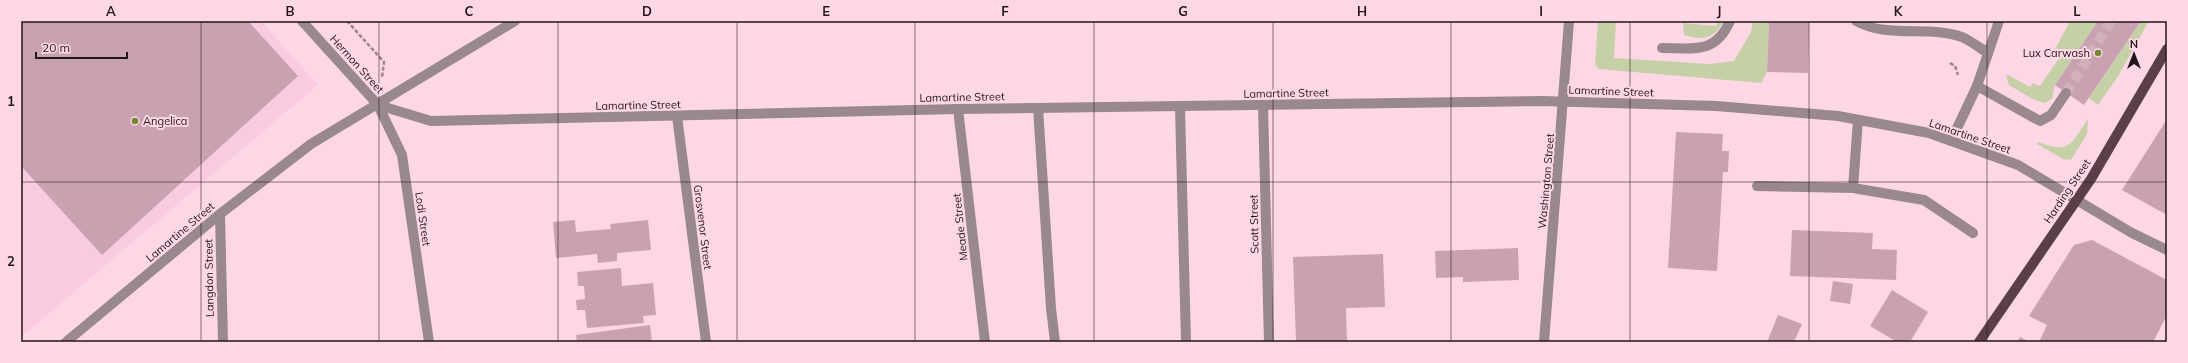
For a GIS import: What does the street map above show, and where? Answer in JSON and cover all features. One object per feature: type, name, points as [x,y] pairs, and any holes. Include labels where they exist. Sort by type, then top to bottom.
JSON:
[{"type":"main road","name":"Harding Street","points":[[1979,342],[2091,178],[2167,49]]},
{"type":"street","name":"Hermon Street","points":[[302,21],[378,105]]},
{"type":"street","name":"Lamartine Street","points":[[66,342],[220,214],[311,144],[515,21]]},
{"type":"street","name":"Washington Street","points":[[1544,342],[1564,101],[1569,21]]},
{"type":"street","points":[[1662,48],[1700,48],[1716,42],[1730,21]]},
{"type":"street","points":[[1856,21],[1869,28],[1947,34],[1963,38],[1988,53]]},
{"type":"street","points":[[1951,141],[1977,86],[1999,21]]},
{"type":"street","points":[[1977,86],[2040,121],[2051,115],[2066,93]]},
{"type":"street","name":"Lamartine Street","points":[[378,105],[431,121],[958,109],[1564,101],[1716,106],[1838,116],[1929,133],[2018,165],[2076,200],[2167,250]]},
{"type":"street","name":"Lodi Street","points":[[378,105],[402,155],[429,342]]},
{"type":"street","name":"Scott Street","points":[[1263,106],[1269,342]]},
{"type":"street","points":[[1180,107],[1186,342]]},
{"type":"street","points":[[1038,108],[1051,308],[1055,342]]},
{"type":"street","name":"Meade Street","points":[[958,109],[985,342]]},
{"type":"street","name":"Grosvenor Street","points":[[677,116],[706,342]]},
{"type":"street","points":[[1853,188],[1858,120]]},
{"type":"street","points":[[1757,186],[1853,188],[1924,200],[1973,233]]},
{"type":"street","name":"Langdon Street","points":[[220,214],[223,342]]},
{"type":"path","name":"Hermon Street","points":[[347,21],[384,62]]},
{"type":"shaded area","name":"Angelica","points":[[21,21],[261,21],[318,85],[21,337]]},
{"type":"green space","points":[[1598,21],[1616,21],[1614,58],[1710,64],[1734,61],[1751,32],[1753,21],[1769,21],[1767,72],[1761,83],[1599,69],[1595,65]]},
{"type":"green space","points":[[1717,21],[1724,21],[1712,35],[1697,38],[1684,35],[1683,23],[1716,26]]},
{"type":"green space","points":[[2067,21],[2098,21],[2055,85],[2052,99],[2045,103],[2034,100],[2009,85],[2006,76],[2008,75],[2030,87],[2033,83],[2040,86],[2062,54],[2055,49],[2069,23]]},
{"type":"green space","points":[[2141,21],[2149,21],[2117,78],[2098,105],[2089,98]]},
{"type":"green space","points":[[2088,119],[2087,134],[2071,160],[2063,159],[2037,144],[2038,142],[2049,146],[2063,147],[2069,144],[2078,135]]},
{"type":"building","name":"Angelica","points":[[21,21],[248,21],[298,76],[102,255],[21,166]]},
{"type":"building","points":[[1769,21],[1809,21],[1808,73],[1767,72]]},
{"type":"building","name":"Lux Carwash","points":[[2098,21],[2141,21],[2084,105],[2055,85]]},
{"type":"building","points":[[2167,119],[2167,215],[2122,190]]},
{"type":"building","points":[[1676,132],[1723,134],[1722,151],[1729,151],[1728,172],[1723,172],[1717,271],[1668,268]]},
{"type":"building","points":[[575,220],[576,232],[611,229],[610,224],[648,220],[651,250],[617,253],[617,261],[598,263],[597,254],[556,258],[553,222]]},
{"type":"building","points":[[1792,230],[1873,233],[1872,249],[1897,250],[1896,280],[1790,276]]},
{"type":"building","points":[[2092,240],[2167,280],[2167,315],[2153,342],[2039,342],[2047,325],[2029,316],[2074,245]]},
{"type":"building","points":[[1518,248],[1519,280],[1463,282],[1463,277],[1436,278],[1435,251]]},
{"type":"building","points":[[1383,254],[1385,307],[1346,308],[1347,342],[1296,342],[1293,257]]},
{"type":"building","points":[[621,268],[622,286],[653,283],[656,315],[643,316],[644,323],[587,328],[585,310],[577,310],[576,300],[585,299],[584,286],[578,286],[577,272]]},
{"type":"building","points":[[1833,281],[1853,284],[1850,304],[1830,301]]},
{"type":"building","points":[[1892,290],[1928,312],[1910,342],[1897,342],[1870,326]]},
{"type":"building","points":[[1778,315],[1802,324],[1794,342],[1767,342]]},
{"type":"building","points":[[650,325],[652,342],[577,342],[576,335]]},
{"type":"building","points":[[2020,337],[2030,342],[2017,342]]},
{"type":"tunnel","points":[[2066,93],[2111,21]]},
{"type":"place","name":"Lux Carwash","points":[[2098,53]]},
{"type":"place","name":"Angelica","points":[[135,121]]}]
